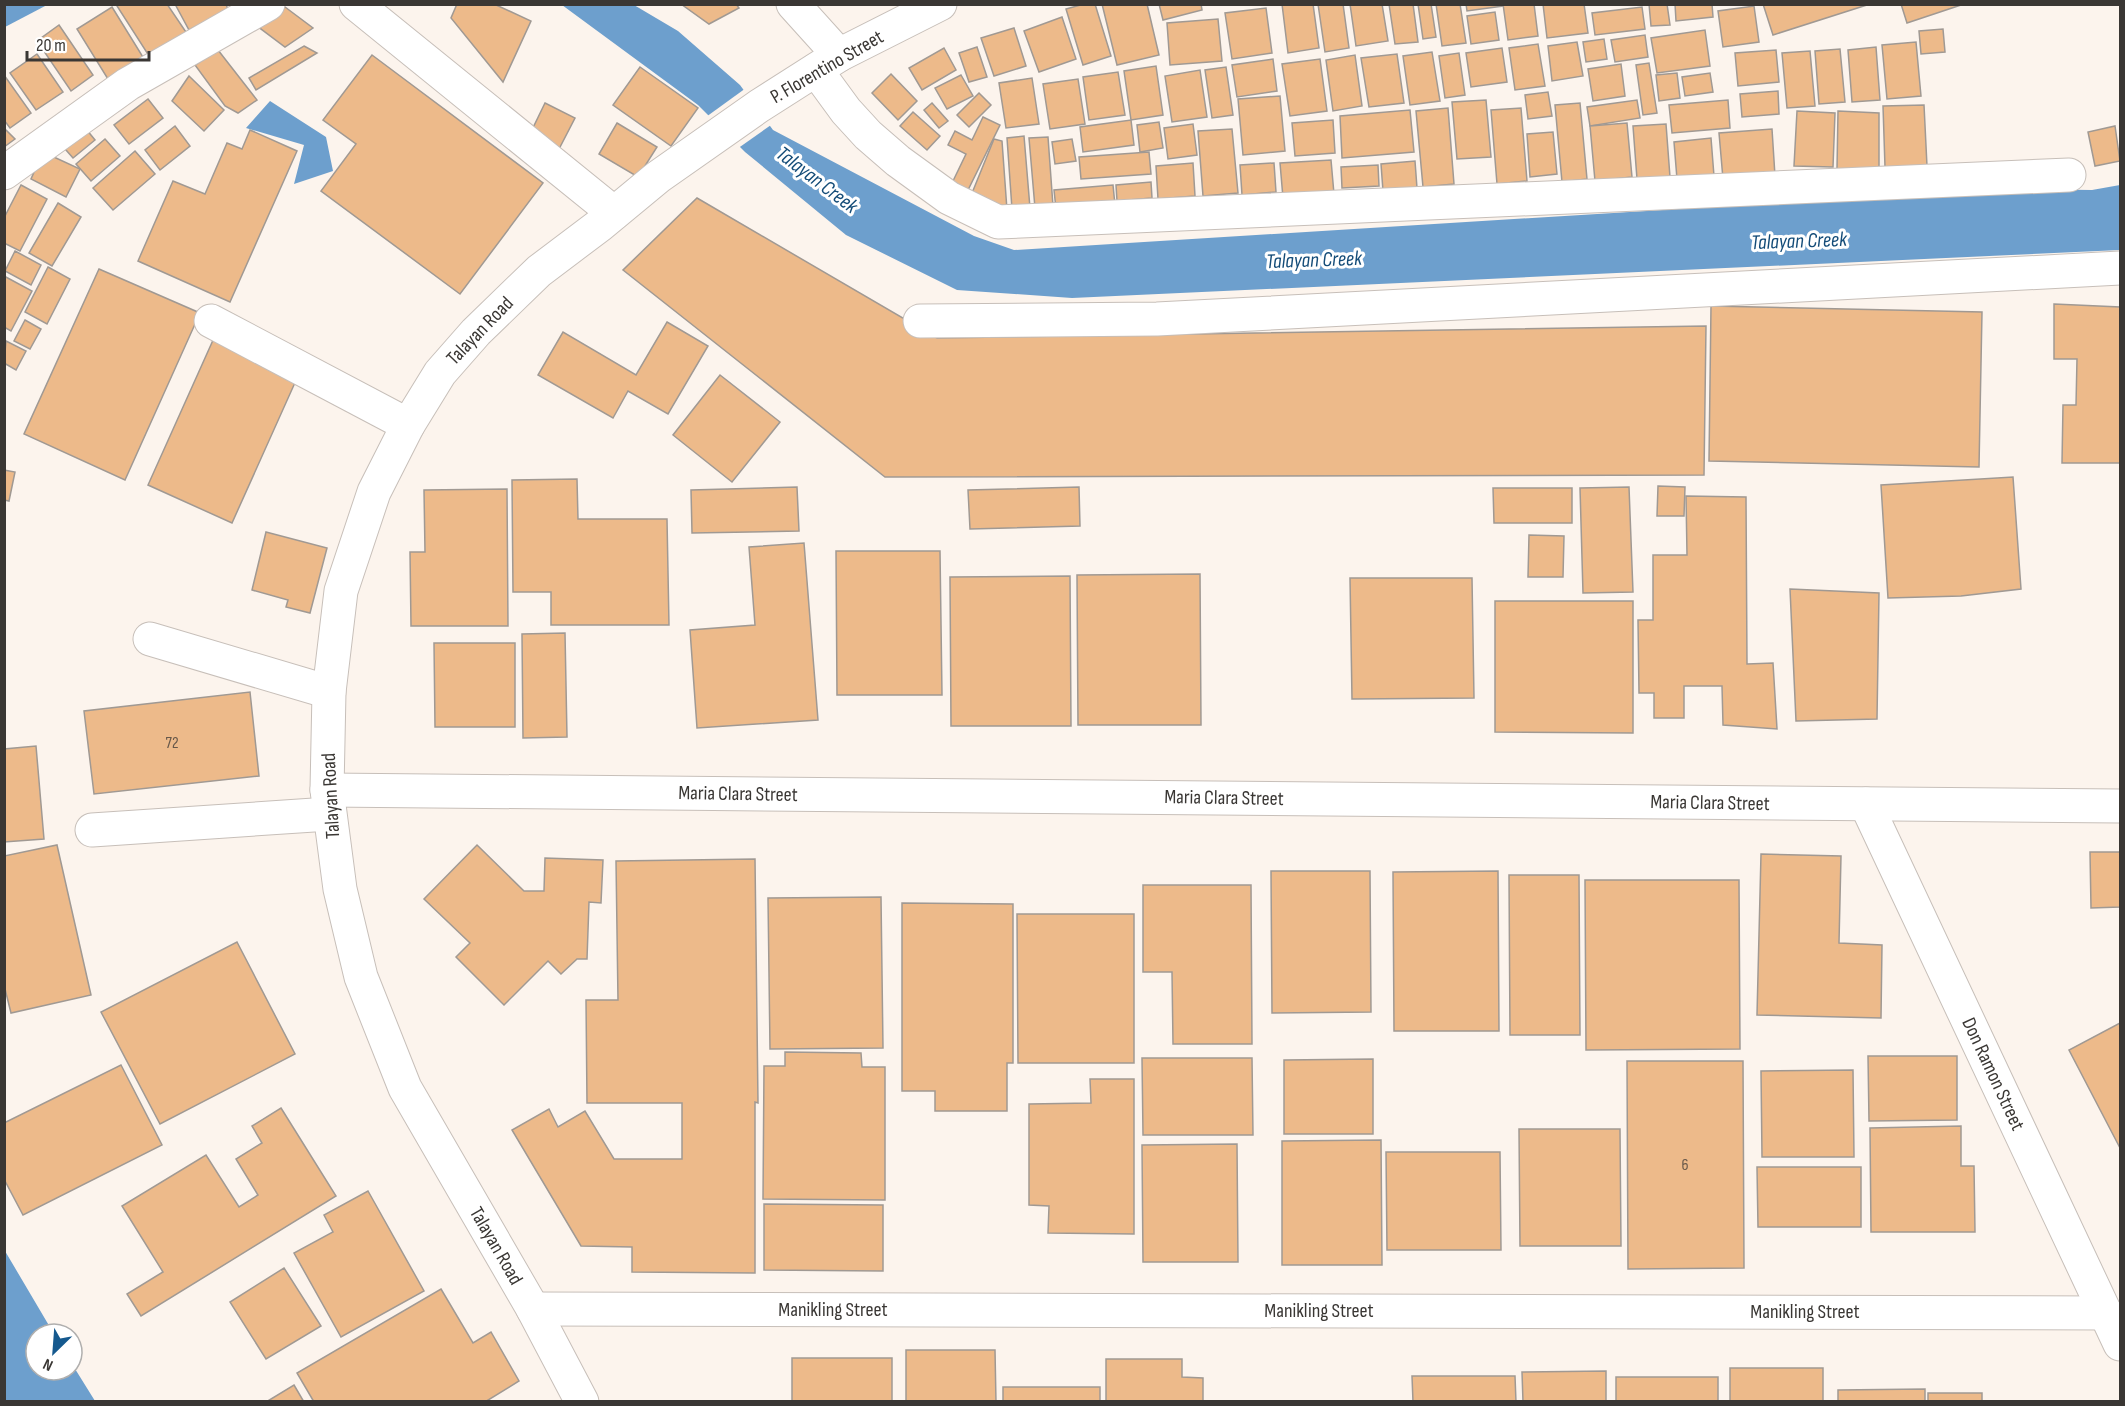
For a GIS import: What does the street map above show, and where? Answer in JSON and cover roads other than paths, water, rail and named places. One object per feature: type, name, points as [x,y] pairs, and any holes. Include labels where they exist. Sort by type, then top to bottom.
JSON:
[{"type":"street","points":[[4,172],[128,84],[268,4]]},
{"type":"street","points":[[356,4],[607,219]]},
{"type":"street","points":[[793,4],[827,62],[846,111],[867,135],[898,161],[950,198],[998,222],[2069,175]]},
{"type":"street","name":"P. Florentino Street","points":[[607,219],[658,177],[759,106],[827,62],[940,4]]},
{"type":"street","name":"Talayan Road","points":[[582,1401],[533,1309],[405,1088],[361,977],[340,889],[328,802],[329,692],[341,591],[374,492],[408,425],[440,374],[476,332],[539,271],[607,219]]},
{"type":"street","points":[[920,321],[1157,319],[2121,268]]},
{"type":"street","points":[[212,321],[408,425]]},
{"type":"street","points":[[150,639],[329,692]]},
{"type":"street","name":"Maria Clara Street","points":[[92,830],[328,802],[2121,806]]},
{"type":"street","name":"Don Ramon Street","points":[[1866,804],[2121,1344]]},
{"type":"street","name":"Manikling Street","points":[[533,1309],[2106,1313]]},
{"type":"water","points":[[5,4],[47,4],[47,5],[5,27]]},
{"type":"water","name":"Talayan Creek","points":[[562,5],[634,5],[678,31],[740,85],[773,130],[974,236],[1014,250],[2001,189],[2092,190],[2120,185],[2120,250],[1072,298],[957,290],[846,235],[745,152],[698,105]]},
{"type":"water","points":[[270,101],[326,137],[333,171],[294,184],[304,145],[246,128]]},
{"type":"water","points":[[5,1251],[47,1322],[24,1322],[24,1382],[83,1382],[95,1401],[5,1401]]}]
